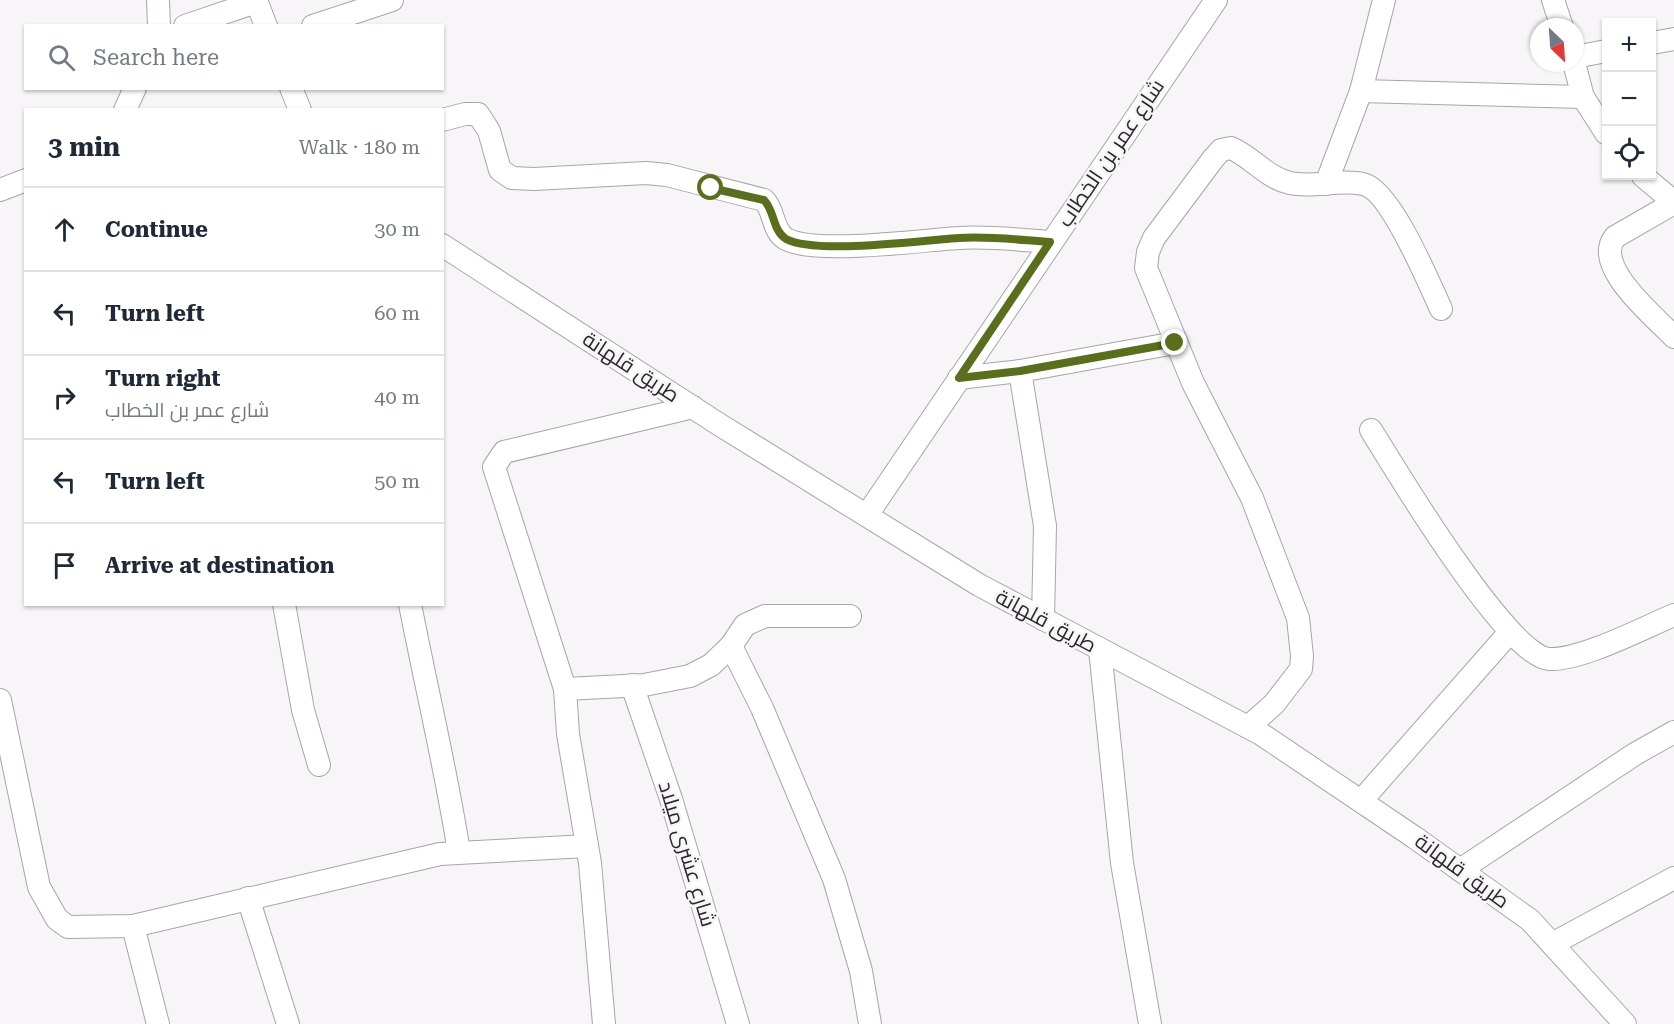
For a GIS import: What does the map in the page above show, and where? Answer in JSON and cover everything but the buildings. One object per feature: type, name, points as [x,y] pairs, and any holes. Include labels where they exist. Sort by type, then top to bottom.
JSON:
[{"type":"street","points":[[158,0],[159,24]]},
{"type":"street","points":[[319,24],[392,0]]},
{"type":"street","name":"شارع عمر بن الخطاب","points":[[867,515],[1216,0]]},
{"type":"street","points":[[1326,184],[1361,92],[1384,0]]},
{"type":"street","points":[[1553,0],[1559,18]]},
{"type":"street","points":[[191,24],[256,1],[265,24]]},
{"type":"street","points":[[1656,42],[1674,39]]},
{"type":"street","points":[[1584,55],[1602,52]]},
{"type":"street","points":[[1576,72],[1583,97],[1602,127]]},
{"type":"street","points":[[126,108],[134,90]]},
{"type":"street","points":[[292,90],[299,108]]},
{"type":"street","points":[[1361,92],[1583,97]]},
{"type":"street","points":[[444,119],[465,114],[478,114],[489,131],[500,170],[512,178],[534,180],[646,173],[667,175],[764,200],[781,234],[788,240],[804,244],[887,245],[960,238],[1050,242]]},
{"type":"street","points":[[1248,727],[1274,704],[1301,669],[1298,618],[1252,498],[1175,343],[1149,275],[1148,252],[1165,222],[1221,150],[1231,148],[1289,183],[1363,184],[1378,193],[1411,246],[1441,309]]},
{"type":"street","points":[[1648,180],[1674,202],[1615,237],[1609,245],[1608,254],[1617,274],[1637,300],[1674,337]]},
{"type":"street","points":[[0,190],[24,181]]},
{"type":"street","name":"طريق قلهانة","points":[[444,246],[693,407],[979,585],[1248,727],[1361,801],[1530,920],[1625,1024]]},
{"type":"street","points":[[959,378],[1020,371],[1175,343]]},
{"type":"street","points":[[1020,371],[1046,526],[1043,619]]},
{"type":"street","points":[[604,1024],[587,846],[568,735],[565,689],[495,474],[496,461],[504,452],[693,407]]},
{"type":"street","points":[[1371,430],[1431,527],[1510,632],[1529,651],[1547,659],[1570,657],[1674,615]]},
{"type":"street","points":[[284,606],[308,732],[320,765]]},
{"type":"street","points":[[410,606],[414,636],[450,790],[459,852]]},
{"type":"street","points":[[565,689],[664,683],[690,676],[711,665],[731,646],[745,625],[765,616],[849,616]]},
{"type":"street","points":[[1361,801],[1510,632]]},
{"type":"street","points":[[731,646],[762,708],[834,879],[858,960],[870,1024]]},
{"type":"street","points":[[1100,649],[1122,863],[1150,1024]]},
{"type":"street","name":"شارع عشرى ميلاد","points":[[632,685],[671,799],[738,1024]]},
{"type":"street","points":[[0,700],[36,877],[48,906],[57,919],[68,927],[133,926],[430,856],[459,852],[587,846]]},
{"type":"street","points":[[1460,870],[1635,754],[1674,732]]},
{"type":"street","points":[[1552,944],[1674,878]]},
{"type":"street","points":[[248,898],[288,1024]]},
{"type":"street","points":[[133,926],[158,1024]]},
{"type":"route","points":[[711,188],[764,200],[783,237],[804,244],[887,245],[960,238],[1050,242],[959,378],[1020,371],[1175,343]]}]
